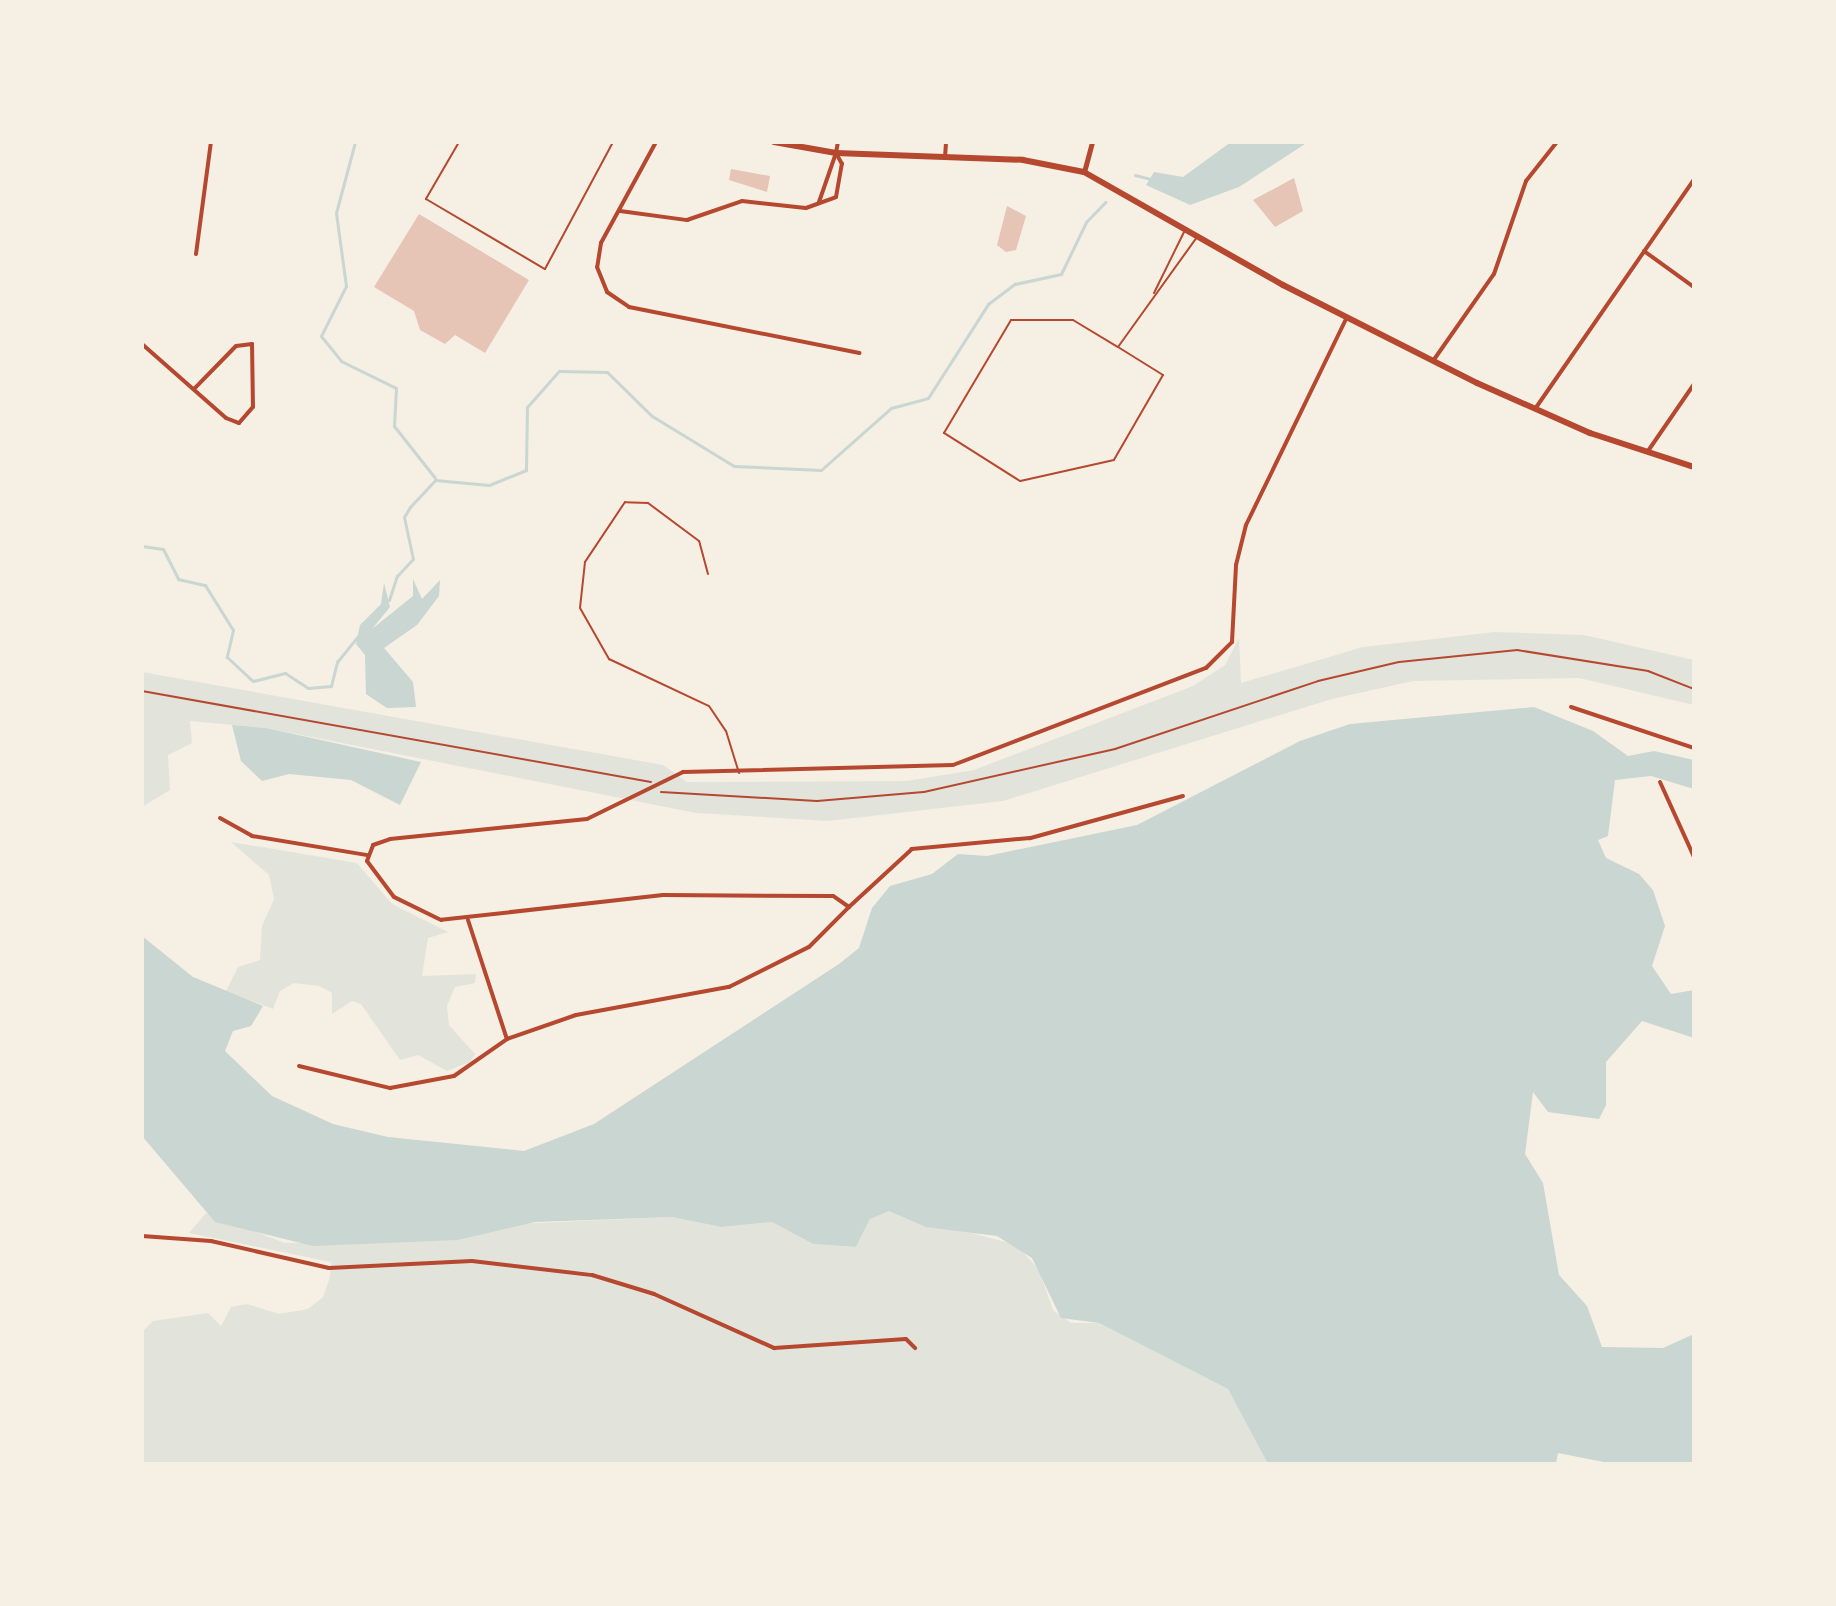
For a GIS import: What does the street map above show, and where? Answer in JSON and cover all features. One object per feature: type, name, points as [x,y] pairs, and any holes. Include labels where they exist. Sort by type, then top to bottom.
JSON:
[{"type":"main road","points":[[774,142],[836,153],[1023,160],[1084,172],[1346,319],[1535,409],[1646,453],[1694,467]]},
{"type":"street","points":[[196,254],[211,142]]},
{"type":"street","points":[[656,142],[619,211],[597,267],[602,285],[621,304],[859,353]]},
{"type":"street","points":[[818,204],[838,142]]},
{"type":"street","points":[[945,157],[946,142]]},
{"type":"street","points":[[1084,172],[1092,142]]},
{"type":"street","points":[[1433,361],[1486,287],[1526,181],[1557,142]]},
{"type":"street","points":[[619,211],[687,220],[742,201],[818,204],[836,197],[842,165],[836,153]]},
{"type":"street","points":[[1535,409],[1694,179]]},
{"type":"street","points":[[1644,251],[1694,287]]},
{"type":"street","points":[[220,818],[252,836],[367,855],[390,839],[576,822],[672,774],[953,765],[1216,662],[1232,642],[1236,565],[1246,525],[1346,319]]},
{"type":"street","points":[[142,344],[230,421],[247,419],[252,344],[236,346],[194,389]]},
{"type":"street","points":[[1646,453],[1694,384]]},
{"type":"street","points":[[1571,707],[1694,748]]},
{"type":"street","points":[[1660,782],[1694,857]]},
{"type":"street","points":[[299,1066],[401,1087],[464,1072],[507,1039],[595,1010],[729,987],[809,947],[912,849],[1030,838],[1183,796]]},
{"type":"street","points":[[367,855],[374,875],[404,904],[433,918],[468,920],[663,895],[833,896],[849,907]]},
{"type":"street","points":[[468,920],[507,1039]]},
{"type":"street","points":[[142,1236],[211,1241],[329,1268],[483,1261],[579,1273],[644,1290],[774,1348],[906,1339],[915,1348]]},
{"type":"lane","points":[[459,142],[426,199],[545,269],[613,142]]},
{"type":"lane","points":[[1154,295],[1185,229]]},
{"type":"lane","points":[[1118,347],[1197,236]]},
{"type":"lane","points":[[1016,316],[1073,320],[1118,347],[1163,375],[1114,460],[1020,481],[944,433],[1016,316]]},
{"type":"lane","points":[[708,574],[699,541],[648,503],[625,502],[585,562],[580,608],[609,659],[709,706],[726,731],[739,773]]},
{"type":"path","points":[[656,788],[711,794],[870,799],[1007,776],[1399,662],[1517,650],[1648,671],[1694,689]]},
{"type":"path","points":[[142,691],[215,699],[599,774],[649,780]]},
{"type":"shaded area","points":[[1231,142],[1308,142],[1239,187],[1190,205],[1146,185],[1154,172],[1183,177]]},
{"type":"shaded area","points":[[413,579],[422,599],[440,580],[439,596],[417,625],[384,648],[413,682],[416,707],[387,708],[366,694],[365,655],[356,644],[360,625],[381,604],[384,583],[390,607],[372,629],[413,596]]},
{"type":"shaded area","points":[[1495,632],[1584,635],[1694,660],[1694,705],[1579,678],[1413,681],[1332,699],[1003,801],[828,821],[696,813],[266,728],[190,721],[192,743],[168,755],[170,790],[142,807],[142,672],[663,765],[687,782],[907,781],[974,770],[1193,686],[1225,665],[1239,638],[1241,683],[1363,647]]},
{"type":"shaded area","points":[[1534,707],[1593,731],[1628,756],[1654,751],[1694,760],[1694,789],[1651,776],[1615,780],[1608,836],[1598,840],[1606,858],[1639,874],[1653,890],[1665,926],[1652,966],[1671,994],[1694,990],[1694,1038],[1642,1021],[1606,1062],[1606,1105],[1599,1119],[1548,1112],[1533,1092],[1525,1154],[1543,1183],[1559,1275],[1587,1306],[1602,1347],[1663,1348],[1694,1334],[1694,1464],[1614,1464],[1558,1453],[1556,1463],[1268,1464],[1228,1389],[1099,1323],[1061,1318],[1032,1258],[997,1236],[926,1227],[889,1211],[870,1219],[856,1247],[813,1244],[772,1222],[721,1227],[672,1217],[535,1222],[458,1240],[313,1246],[215,1222],[142,1136],[142,936],[193,977],[263,1006],[251,1026],[233,1031],[225,1051],[272,1096],[333,1124],[388,1137],[524,1151],[594,1124],[839,964],[859,948],[872,908],[890,886],[932,874],[958,854],[987,856],[1137,825],[1300,741],[1350,724]]},
{"type":"shaded area","points":[[232,725],[266,728],[421,762],[400,805],[351,780],[289,774],[262,781],[241,761]]},
{"type":"shaded area","points":[[231,842],[357,863],[392,904],[448,932],[428,938],[422,976],[476,974],[475,983],[455,987],[447,1006],[449,1025],[475,1054],[470,1062],[447,1071],[418,1055],[400,1060],[361,1004],[352,1001],[332,1014],[332,993],[319,986],[294,983],[280,991],[273,1009],[226,991],[238,967],[260,960],[262,926],[274,899],[269,875]]},
{"type":"shaded area","points":[[889,1211],[1017,1245],[1039,1270],[1053,1310],[1071,1323],[1099,1323],[1228,1389],[1268,1464],[142,1464],[142,1332],[153,1321],[208,1313],[221,1326],[231,1307],[247,1304],[279,1314],[308,1309],[323,1297],[330,1277],[331,1262],[189,1233],[206,1213],[285,1243],[458,1240],[514,1224],[672,1217],[721,1227],[772,1222],[813,1244],[856,1247],[870,1219]]},
{"type":"building","points":[[731,169],[770,176],[767,192],[729,180]]},
{"type":"building","points":[[1294,178],[1303,211],[1275,227],[1253,200]]},
{"type":"building","points":[[1007,206],[1026,216],[1016,250],[1006,252],[997,245]]},
{"type":"building","points":[[419,214],[529,280],[485,353],[455,335],[445,344],[420,330],[414,311],[374,287]]},
{"type":"waterway","points":[[355,142],[336,213],[346,286],[321,336],[341,361],[396,388],[394,426],[435,478]]},
{"type":"waterway","points":[[1135,175],[1151,179]]},
{"type":"waterway","points":[[389,600],[397,576],[413,559],[404,517],[410,507],[435,480],[489,485],[526,470],[527,407],[559,371],[607,372],[652,416],[734,466],[821,470],[891,408],[928,398],[988,304],[1015,284],[1061,274],[1086,222],[1105,202]]},
{"type":"waterway","points":[[142,546],[163,549],[178,579],[205,585],[233,630],[227,657],[253,681],[285,673],[308,688],[331,686],[337,662],[358,636]]}]
